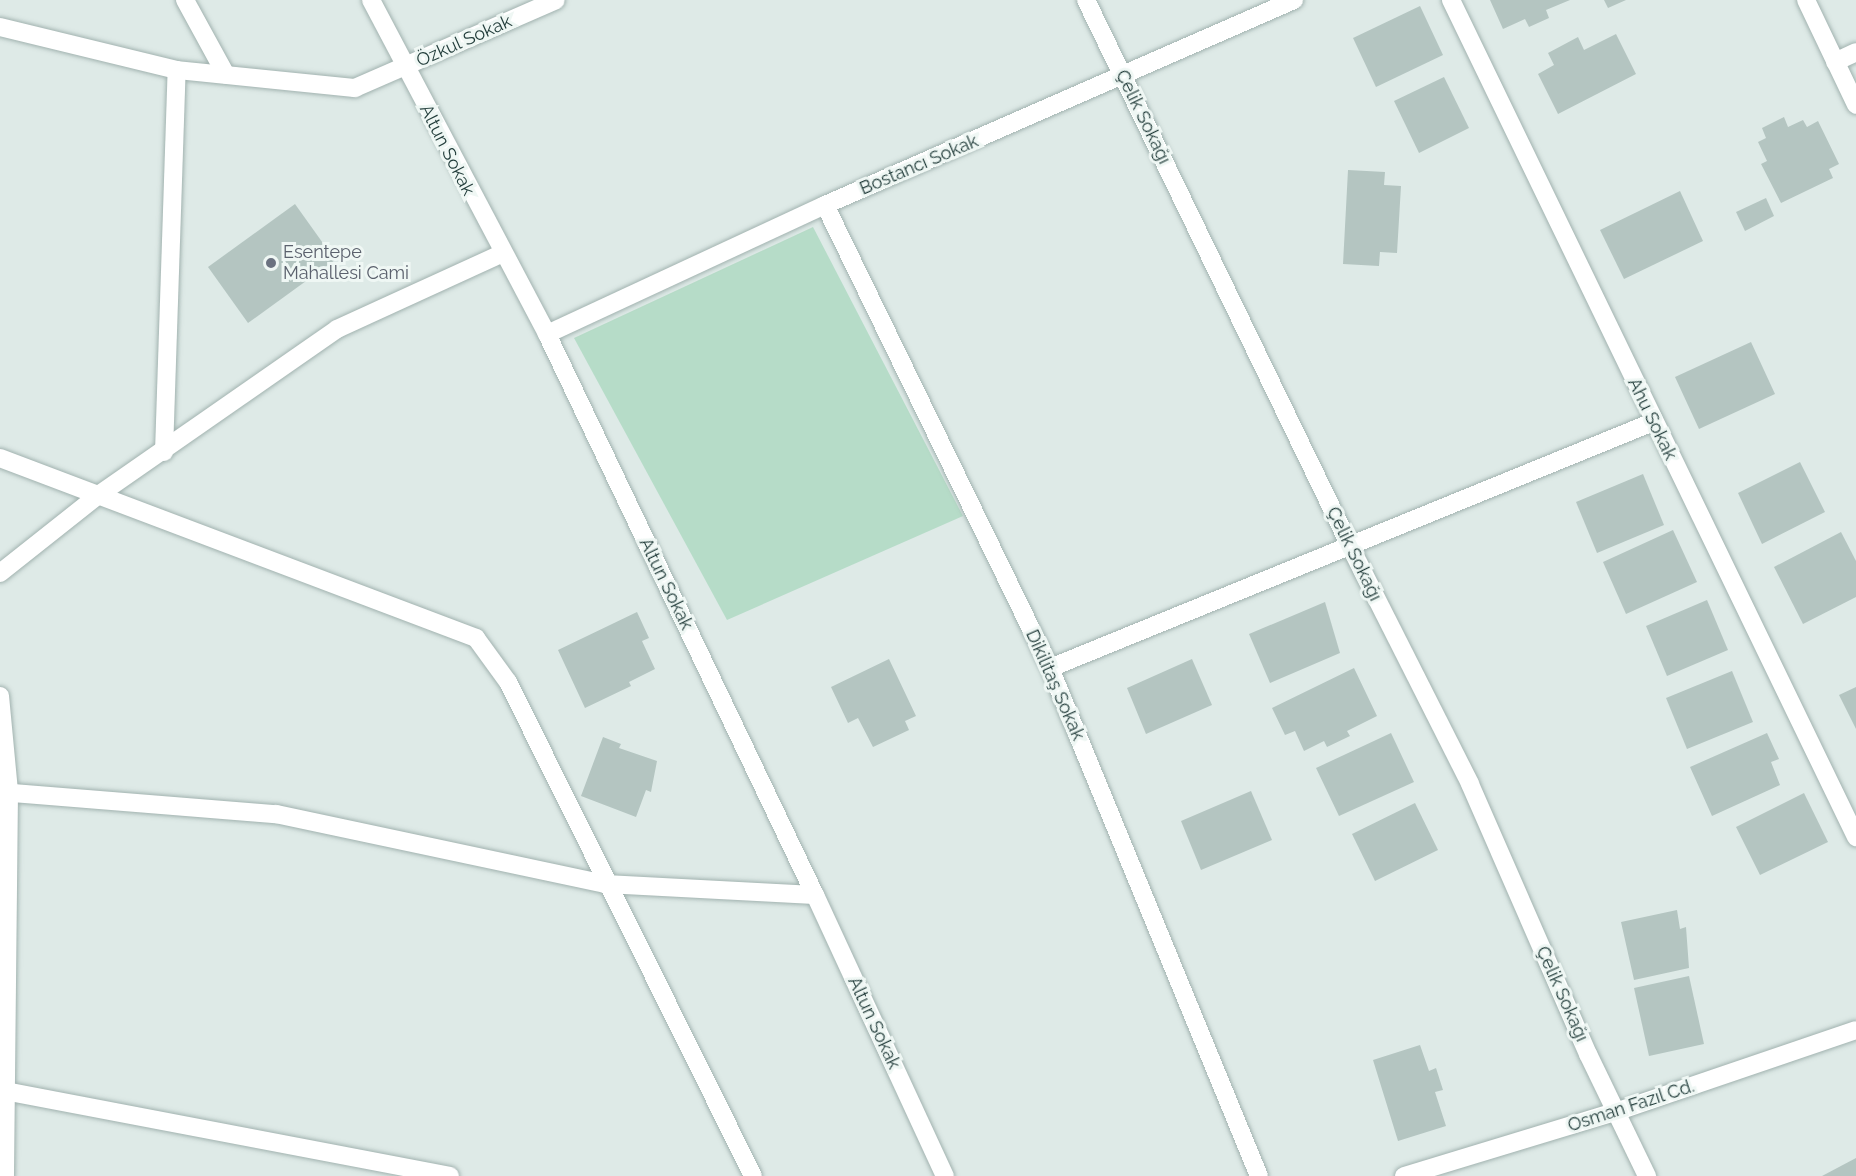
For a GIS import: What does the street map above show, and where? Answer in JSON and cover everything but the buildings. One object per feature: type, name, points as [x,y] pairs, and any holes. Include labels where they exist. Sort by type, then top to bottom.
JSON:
[{"type":"street","points":[[185,0],[226,75]]},
{"type":"street","name":"Altun Sokak","points":[[371,0],[501,254],[547,334],[815,895],[945,1176]]},
{"type":"street","name":"Özkul Sokak","points":[[0,27],[177,70],[355,88],[556,0]]},
{"type":"street","name":"Çelik Sokağı","points":[[1086,0],[1351,548],[1470,784],[1588,1054],[1618,1111],[1647,1176]]},
{"type":"street","name":"Bostancı Sokak","points":[[547,334],[825,205],[1124,77],[1294,0]]},
{"type":"street","name":"Ahu Sokak","points":[[1452,0],[1653,422],[1856,837]]},
{"type":"street","points":[[1806,0],[1856,105]]},
{"type":"street","points":[[1835,62],[1856,52]]},
{"type":"street","points":[[164,452],[177,70]]},
{"type":"street","name":"Dikilitaş Sokak","points":[[825,205],[1050,668],[1259,1176]]},
{"type":"street","points":[[0,573],[98,496],[337,329],[501,254]]},
{"type":"street","points":[[1050,668],[1351,548],[1653,422]]},
{"type":"street","points":[[0,458],[476,638],[508,682],[605,884],[753,1176]]},
{"type":"street","points":[[0,696],[5,792],[2,1091],[5,1176]]},
{"type":"street","points":[[5,792],[276,814],[605,884],[815,895]]},
{"type":"street","name":"Osman Fazıl Cd.","points":[[1404,1176],[1618,1111],[1856,1030]]},
{"type":"street","points":[[2,1091],[450,1176]]},
{"type":"green space","points":[[813,227],[963,516],[727,620],[574,338]]},
{"type":"place","name":"Esentepe Mahallesi Cami","points":[[271,263]]}]
